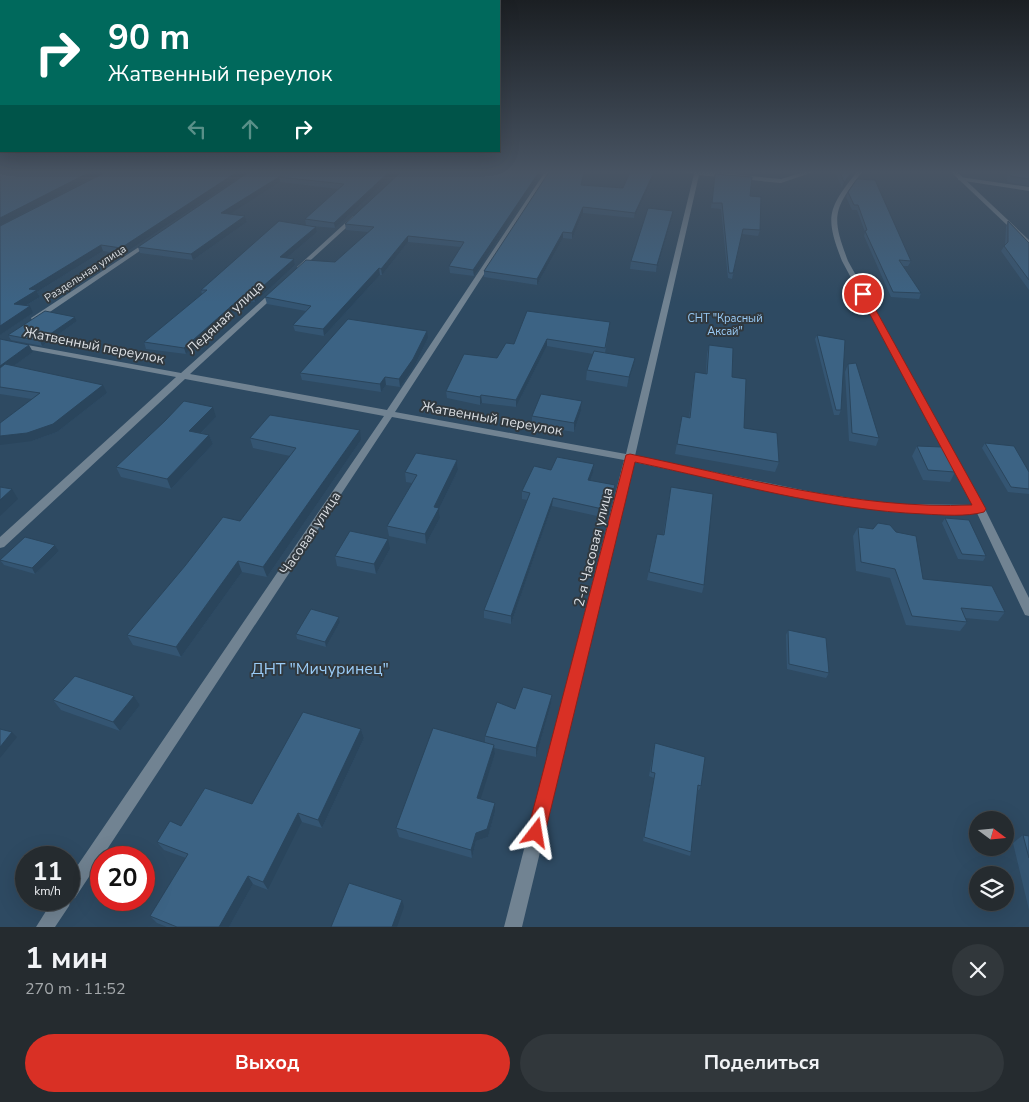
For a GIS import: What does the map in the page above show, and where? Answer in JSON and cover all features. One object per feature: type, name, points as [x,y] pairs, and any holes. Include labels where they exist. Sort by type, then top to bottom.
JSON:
[{"type":"street","points":[[289,278],[357,215]]},
{"type":"street","name":"Часовая улица","points":[[80,876],[390,413],[520,215]]},
{"type":"street","name":"2-я Часовая улица","points":[[512,927],[630,458],[685,215]]},
{"type":"street","points":[[834,215],[834,232],[845,261],[980,509],[1029,611]]},
{"type":"street","points":[[1001,215],[1026,238],[1029,244]]},
{"type":"street","name":"Раздельная улица","points":[[25,324],[156,238]]},
{"type":"street","name":"Ледяная улица","points":[[0,544],[282,284]]},
{"type":"street","name":"Жатвенный переулок","points":[[3,339],[182,376],[630,458],[818,497],[891,508],[980,509]]},
{"type":"street","points":[[45,927],[56,911]]},
{"type":"green space","name":"ДНТ \"Мичуринец\"","points":[[0,215],[1029,215],[1029,927],[0,927]]},
{"type":"building","points":[[21,215],[171,215],[121,248],[101,245],[29,289],[37,290],[14,304],[30,306],[0,326],[0,226]]},
{"type":"building","points":[[185,215],[245,216],[191,254],[138,247]]},
{"type":"building","points":[[309,215],[342,215],[334,223],[305,219]]},
{"type":"building","points":[[354,215],[510,215],[473,270],[449,266],[464,242],[408,236],[381,269],[379,268],[323,329],[293,325],[311,306],[265,297],[306,260],[335,262],[374,227],[345,224]]},
{"type":"building","points":[[521,215],[580,215],[572,233],[563,232],[537,279],[484,271]]},
{"type":"building","points":[[646,215],[672,215],[657,265],[631,261]]},
{"type":"building","points":[[723,215],[760,215],[760,230],[743,229],[733,273],[729,273]]},
{"type":"building","points":[[862,215],[891,215],[911,261],[899,260],[921,293],[893,292],[865,231],[867,230]]},
{"type":"building","points":[[279,221],[316,227],[280,257],[294,259],[253,295],[245,294],[184,348],[144,342],[207,290],[201,290]]},
{"type":"building","points":[[1008,221],[1029,243],[1029,280],[1004,246],[1008,242]]},
{"type":"building","points":[[45,311],[75,317],[40,341],[8,335]]},
{"type":"building","points":[[527,311],[610,322],[605,348],[547,339],[516,400],[481,395],[480,397],[446,391],[464,354],[497,358],[506,343],[514,344]]},
{"type":"building","points":[[348,319],[427,331],[413,359],[399,379],[385,377],[380,384],[300,373]]},
{"type":"building","points":[[817,335],[845,340],[841,410],[836,410]]},
{"type":"building","points":[[0,339],[29,345],[0,366]]},
{"type":"building","points":[[709,345],[733,348],[732,377],[746,379],[744,428],[777,433],[779,462],[677,444],[682,416],[690,418],[695,372],[707,374]]},
{"type":"building","points":[[594,351],[635,358],[629,377],[587,370]]},
{"type":"building","points":[[856,363],[879,438],[852,433],[848,364]]},
{"type":"building","points":[[5,364],[103,385],[53,424],[27,433],[0,436],[0,423],[40,393],[0,387],[0,368]]},
{"type":"building","points":[[541,394],[582,401],[574,423],[532,416]]},
{"type":"building","points":[[184,401],[213,407],[189,431],[209,435],[167,479],[116,467],[165,421]]},
{"type":"building","points":[[270,415],[360,430],[263,567],[238,561],[176,647],[127,635],[223,517],[240,521],[296,448],[250,438]]},
{"type":"building","points":[[985,443],[1014,446],[1029,472],[1029,489],[1011,487]]},
{"type":"building","points":[[917,446],[942,447],[955,472],[928,470]]},
{"type":"building","points":[[416,453],[457,460],[434,507],[439,508],[425,534],[387,526],[417,475],[405,472]]},
{"type":"building","points":[[557,457],[594,464],[588,480],[615,485],[607,510],[553,498],[511,616],[484,610],[530,493],[522,491],[534,466],[551,470]]},
{"type":"building","points":[[0,487],[12,489],[0,500]]},
{"type":"building","points":[[671,487],[713,494],[704,585],[649,572],[657,534],[664,535]]},
{"type":"building","points":[[945,518],[969,520],[986,556],[962,554]]},
{"type":"building","points":[[878,523],[890,525],[896,532],[916,536],[923,579],[992,586],[1005,612],[961,608],[967,622],[912,616],[895,569],[861,562],[858,527],[873,529]]},
{"type":"building","points":[[350,531],[388,539],[374,564],[335,556]]},
{"type":"building","points":[[25,537],[55,545],[32,568],[0,560]]},
{"type":"building","points":[[311,609],[339,617],[325,642],[296,634]]},
{"type":"building","points":[[788,630],[826,638],[829,673],[789,664]]},
{"type":"building","points":[[75,676],[134,696],[113,722],[53,700]]},
{"type":"building","points":[[523,687],[552,695],[536,748],[485,736],[497,702],[515,709]]},
{"type":"building","points":[[303,712],[361,729],[318,820],[298,813],[263,882],[248,876],[219,927],[177,927],[150,916],[155,911],[155,908],[188,854],[157,842],[170,821],[181,826],[205,788],[252,804]]},
{"type":"building","points":[[433,728],[494,745],[477,798],[495,803],[487,829],[476,833],[471,850],[396,828]]},
{"type":"building","points":[[0,729],[12,732],[0,747]]},
{"type":"building","points":[[655,743],[705,757],[701,786],[698,785],[691,852],[644,837],[655,773],[651,772]]},
{"type":"building","points":[[1023,835],[1029,836],[1029,858]]},
{"type":"building","points":[[349,883],[402,900],[392,927],[331,927]]},
{"type":"route","points":[[536,833],[630,458],[818,497],[891,508],[980,509],[863,294]]},
{"type":"park label","name":"СНТ \"Красный Аксай\"","points":[[725,324]]}]
